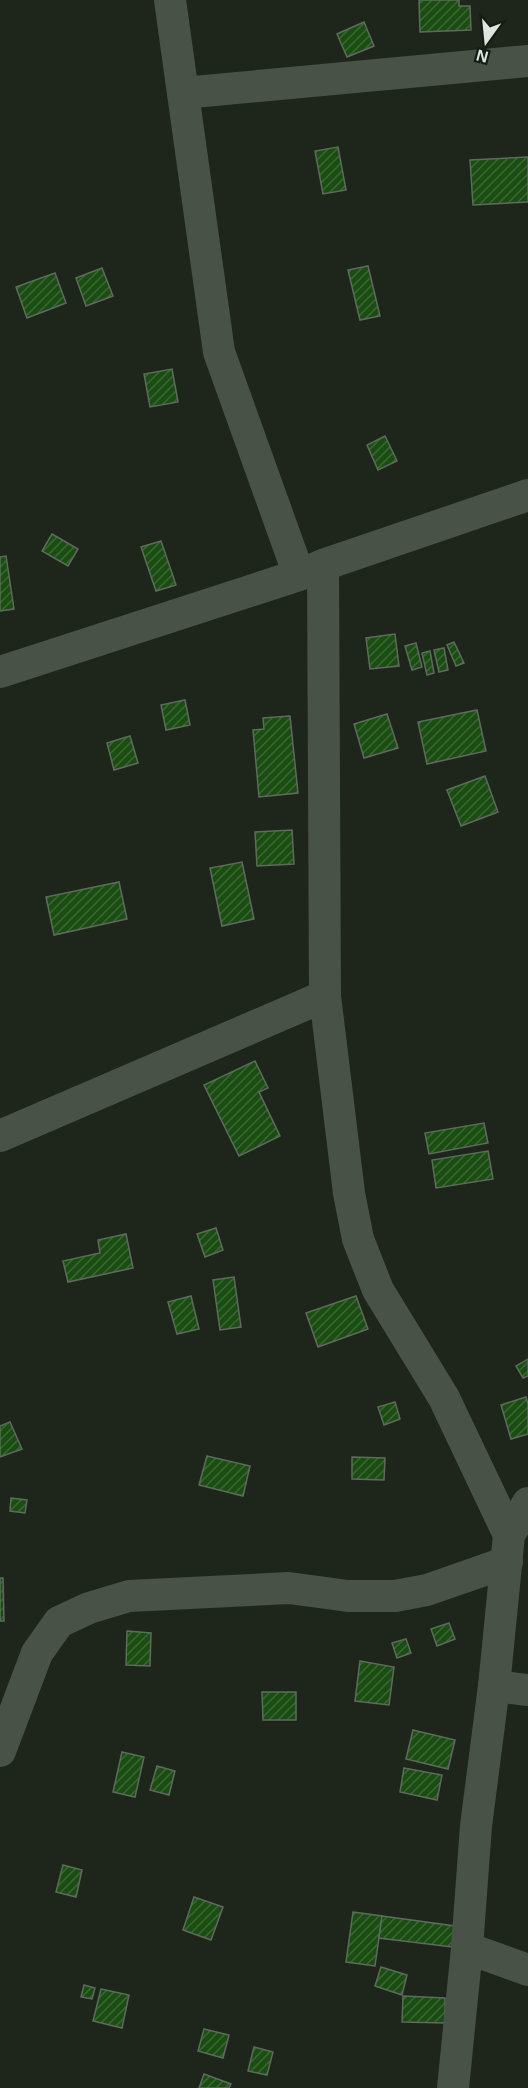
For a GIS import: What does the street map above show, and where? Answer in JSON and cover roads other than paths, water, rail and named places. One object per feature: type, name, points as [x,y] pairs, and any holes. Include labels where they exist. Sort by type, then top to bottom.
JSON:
[{"type":"street","points":[[170,0],[219,352],[311,570],[326,996],[349,1193],[358,1239],[378,1290],[444,1398],[508,1548]]},
{"type":"street","points":[[183,93],[528,61]]},
{"type":"street","points":[[0,672],[311,570],[528,495]]},
{"type":"street","points":[[0,1136],[326,996]]},
{"type":"street","points":[[453,2088],[468,1948],[476,1826],[494,1686],[508,1548],[528,1503]]},
{"type":"street","points":[[0,1751],[37,1653],[59,1622],[89,1608],[129,1596],[289,1588],[348,1596],[395,1596],[427,1590],[508,1548]]},
{"type":"street","points":[[494,1686],[528,1689]]},
{"type":"street","points":[[468,1948],[528,1970]]}]
